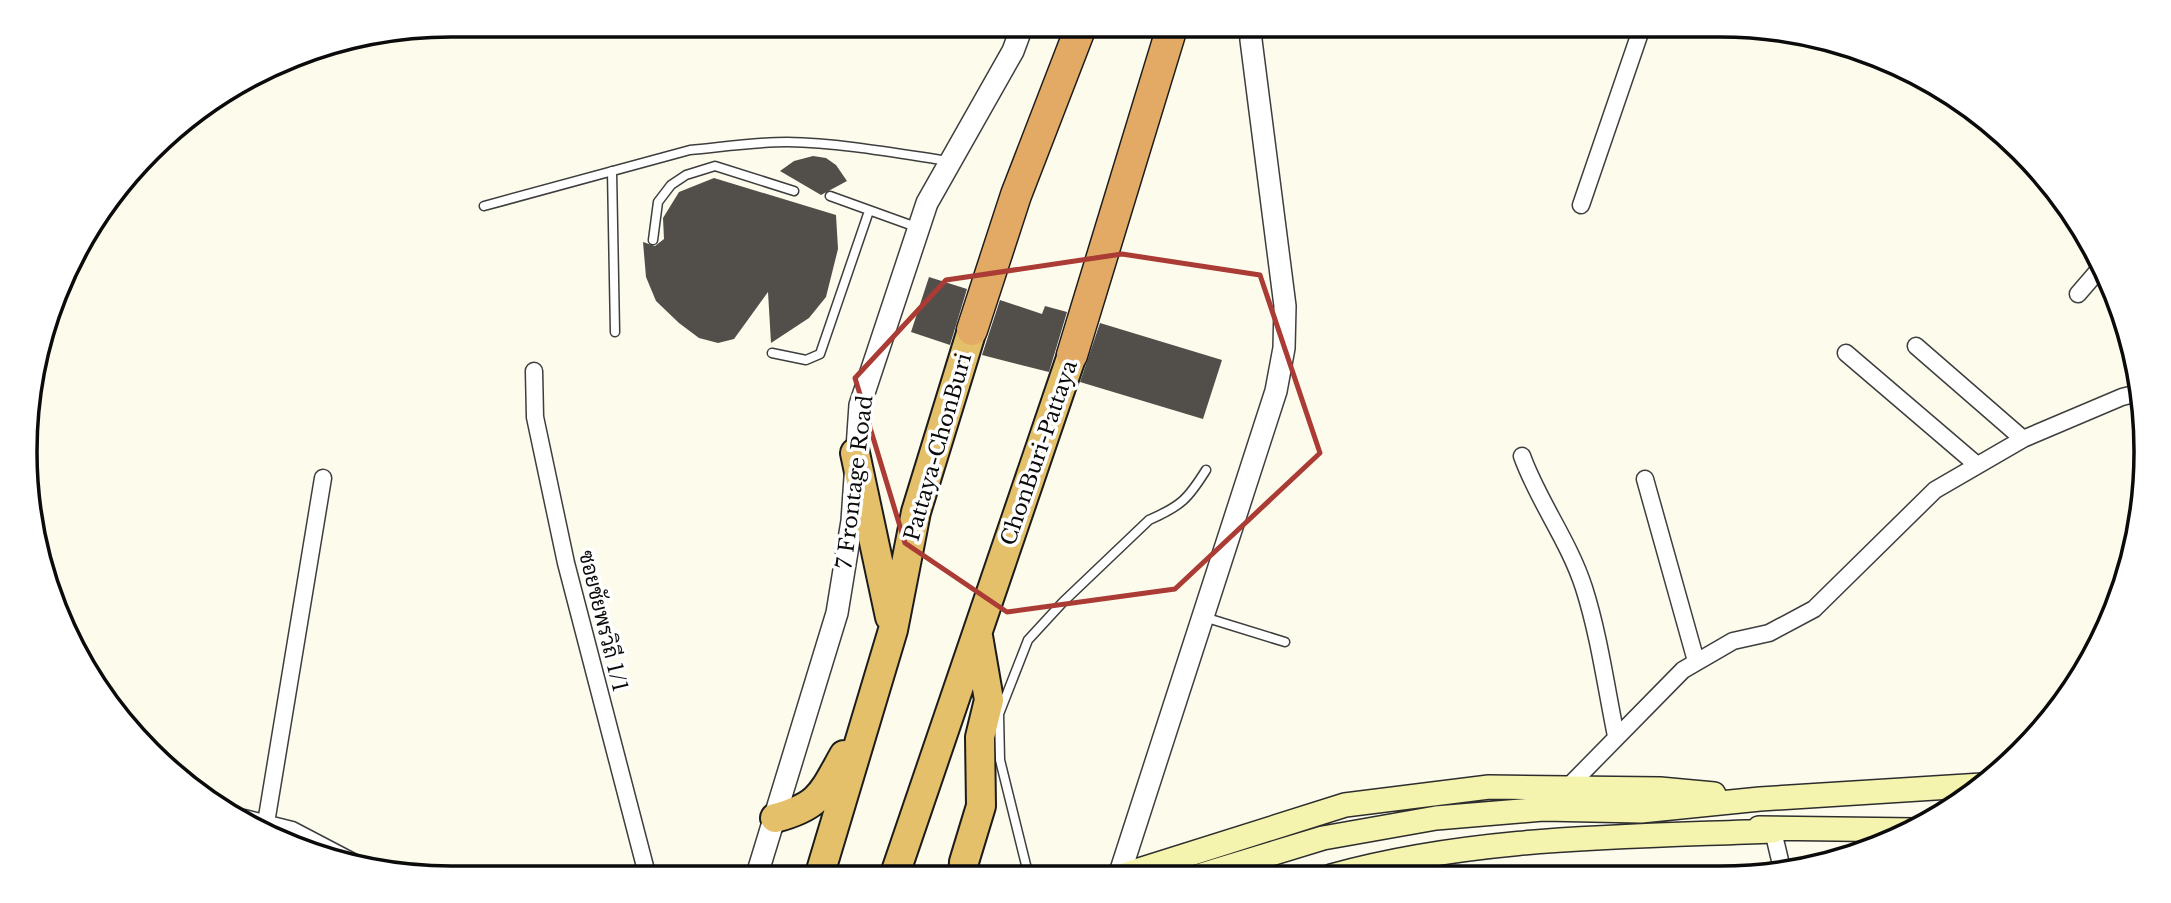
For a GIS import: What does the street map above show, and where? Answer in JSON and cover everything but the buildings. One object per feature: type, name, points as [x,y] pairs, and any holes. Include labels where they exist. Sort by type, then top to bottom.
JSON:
[{"type":"highway","name":"Pattaya-ChonBuri","points":[[822,866],[892,630],[916,512],[1016,195],[1077,37]]},
{"type":"highway","name":"ChonBuri-Pattaya","points":[[898,866],[1072,355],[1169,37]]},
{"type":"highway","points":[[855,453],[892,630]]},
{"type":"highway","points":[[966,866],[981,806],[980,737],[989,700],[977,632]]},
{"type":"highway","points":[[775,818],[803,810],[819,798],[866,720]]},
{"type":"main road","points":[[1150,866],[1345,805],[1489,787],[1660,789],[1760,799]]},
{"type":"main road","points":[[1231,866],[1323,838],[1436,818],[1543,809],[1660,810],[1760,799],[1962,788]]},
{"type":"main road","points":[[1660,810],[1773,831]]},
{"type":"main road","points":[[1379,866],[1471,847],[1583,837],[1888,830]]},
{"type":"street","name":"7 Frontage Road","points":[[760,866],[837,613],[852,521],[860,405],[927,203],[1013,51],[1018,37]]},
{"type":"street","points":[[1121,866],[1276,391],[1284,348],[1285,306],[1251,37]]},
{"type":"street","points":[[1581,205],[1639,37]]},
{"type":"street","points":[[2078,295],[2094,275]]},
{"type":"street","points":[[1916,346],[2023,439]]},
{"type":"street","points":[[1846,352],[1977,465]]},
{"type":"street","name":"ซอยชัยพรวิถี 1/1","points":[[534,372],[535,417],[566,563],[645,866]]},
{"type":"street","points":[[1568,787],[1683,670],[1734,641],[1769,634],[1814,609],[1934,490],[2023,439],[2131,395]]},
{"type":"street","points":[[1522,456],[1584,587],[1616,736]]},
{"type":"street","points":[[266,822],[323,478]]},
{"type":"street","points":[[1645,480],[1696,661]]},
{"type":"street","points":[[271,824],[292,830],[320,845]]},
{"type":"street","points":[[292,830],[294,835]]},
{"type":"street","points":[[1773,831],[1780,862]]},
{"type":"lane","points":[[484,206],[690,150],[711,148],[787,142],[886,151],[950,162]]},
{"type":"lane","points":[[711,148],[715,166]]},
{"type":"lane","points":[[653,240],[657,202],[670,185],[686,175],[715,166],[794,191]]},
{"type":"lane","points":[[612,172],[614,332]]},
{"type":"lane","points":[[830,197],[918,228]]},
{"type":"lane","points":[[772,353],[806,360],[820,354],[869,211]]},
{"type":"lane","points":[[1026,866],[997,744],[999,714],[1020,655],[1039,626],[1149,520],[1180,506],[1206,470]]},
{"type":"lane","points":[[1204,617],[1285,642]]},
{"type":"highlighted area","points":[[1122,254],[1260,275],[1320,453],[1175,589],[1007,612],[905,543],[855,378],[946,280]]}]
